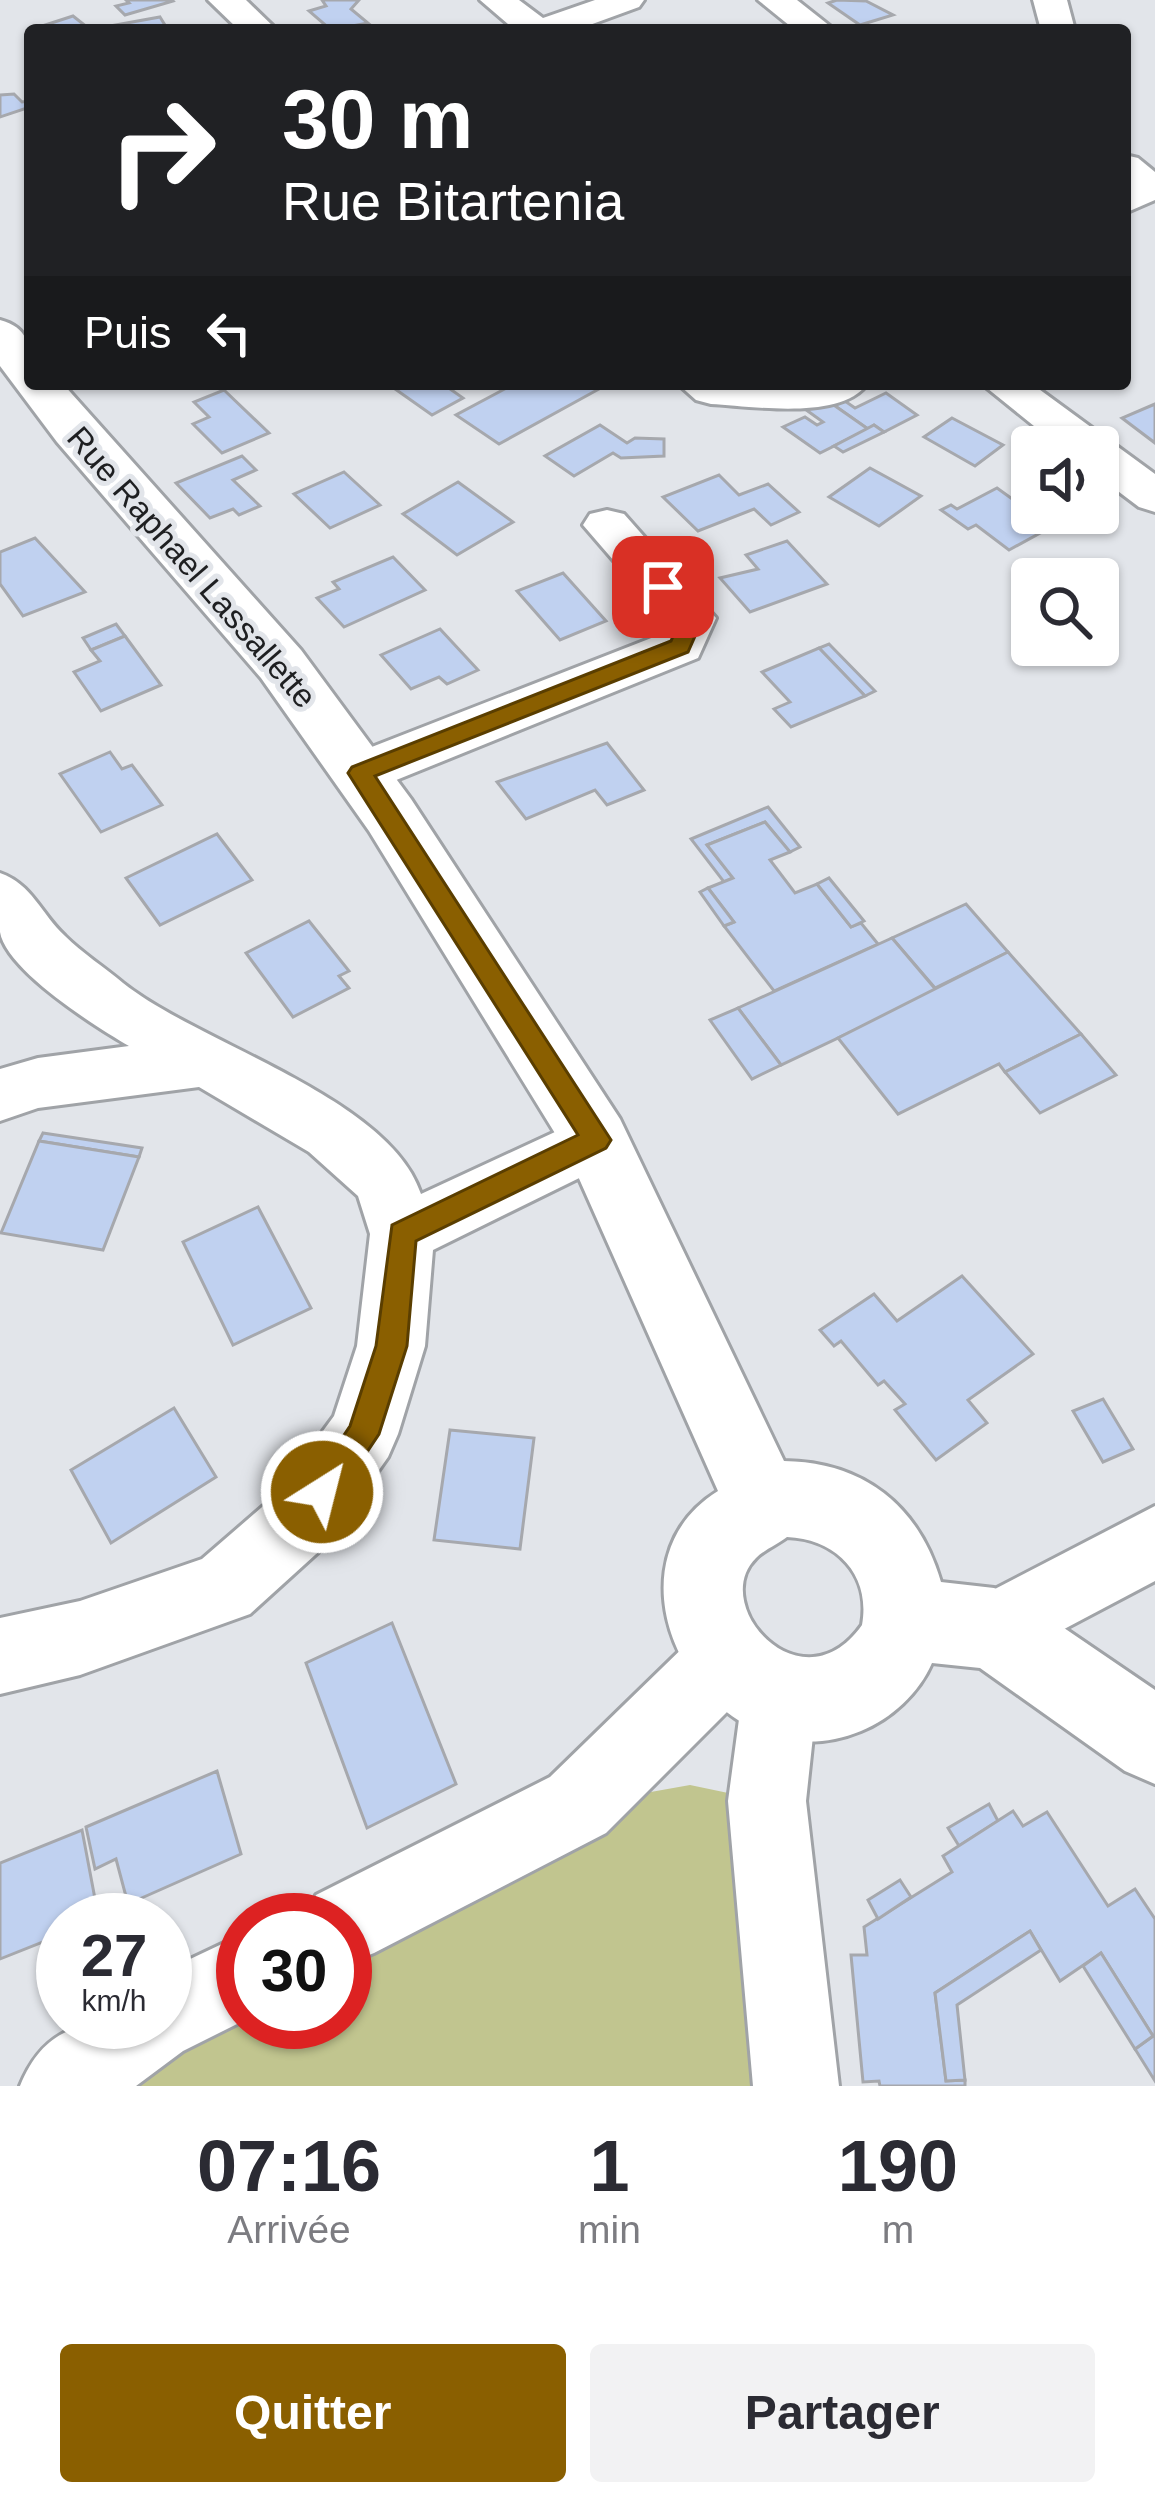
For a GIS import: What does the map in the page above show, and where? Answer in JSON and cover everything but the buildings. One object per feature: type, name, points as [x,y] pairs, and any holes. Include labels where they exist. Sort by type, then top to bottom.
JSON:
[{"type":"main road","points":[[0,334],[24,365]]},
{"type":"main road","name":"Rue Raphael Lassallette","points":[[43,390],[281,664],[360,773],[596,1140],[764,1504]]},
{"type":"main road","points":[[810,1499],[841,1508],[868,1527],[897,1570],[904,1619],[896,1652],[875,1678],[847,1697],[813,1703],[752,1679],[706,1624],[701,1590],[708,1558],[723,1530],[748,1510],[810,1499]]},
{"type":"main road","points":[[904,1619],[994,1629],[1155,1742]]},
{"type":"street","points":[[225,0],[253,24]]},
{"type":"street","points":[[497,0],[531,24]]},
{"type":"street","points":[[557,24],[627,0]]},
{"type":"street","points":[[775,0],[809,24]]},
{"type":"street","points":[[708,390],[808,397],[828,390]]},
{"type":"street","points":[[1012,390],[1060,426]]},
{"type":"street","points":[[1119,469],[1155,496]]},
{"type":"street","points":[[360,773],[680,646],[692,618],[607,525]]},
{"type":"street","points":[[0,895],[43,951],[110,1006],[331,1133],[386,1181],[402,1234],[391,1346],[363,1434],[301,1520],[224,1588],[80,1638],[0,1656]]},
{"type":"street","points":[[0,1095],[38,1083],[200,1061]]},
{"type":"street","points":[[402,1234],[596,1140]]},
{"type":"street","points":[[994,1629],[1155,1543]]},
{"type":"street","points":[[372,1910],[578,1805],[752,1679],[796,2086]]},
{"type":"street","points":[[63,2086],[115,2049]]},
{"type":"green space","points":[[690,1785],[767,1801],[796,2086],[63,2086],[124,2049],[192,2049],[192,2007],[216,1992],[216,2049],[372,2049],[372,1910],[578,1805]]},
{"type":"route","points":[[322,1492],[363,1434],[391,1346],[402,1234],[596,1140],[360,773],[680,646],[692,618],[663,587]]}]
